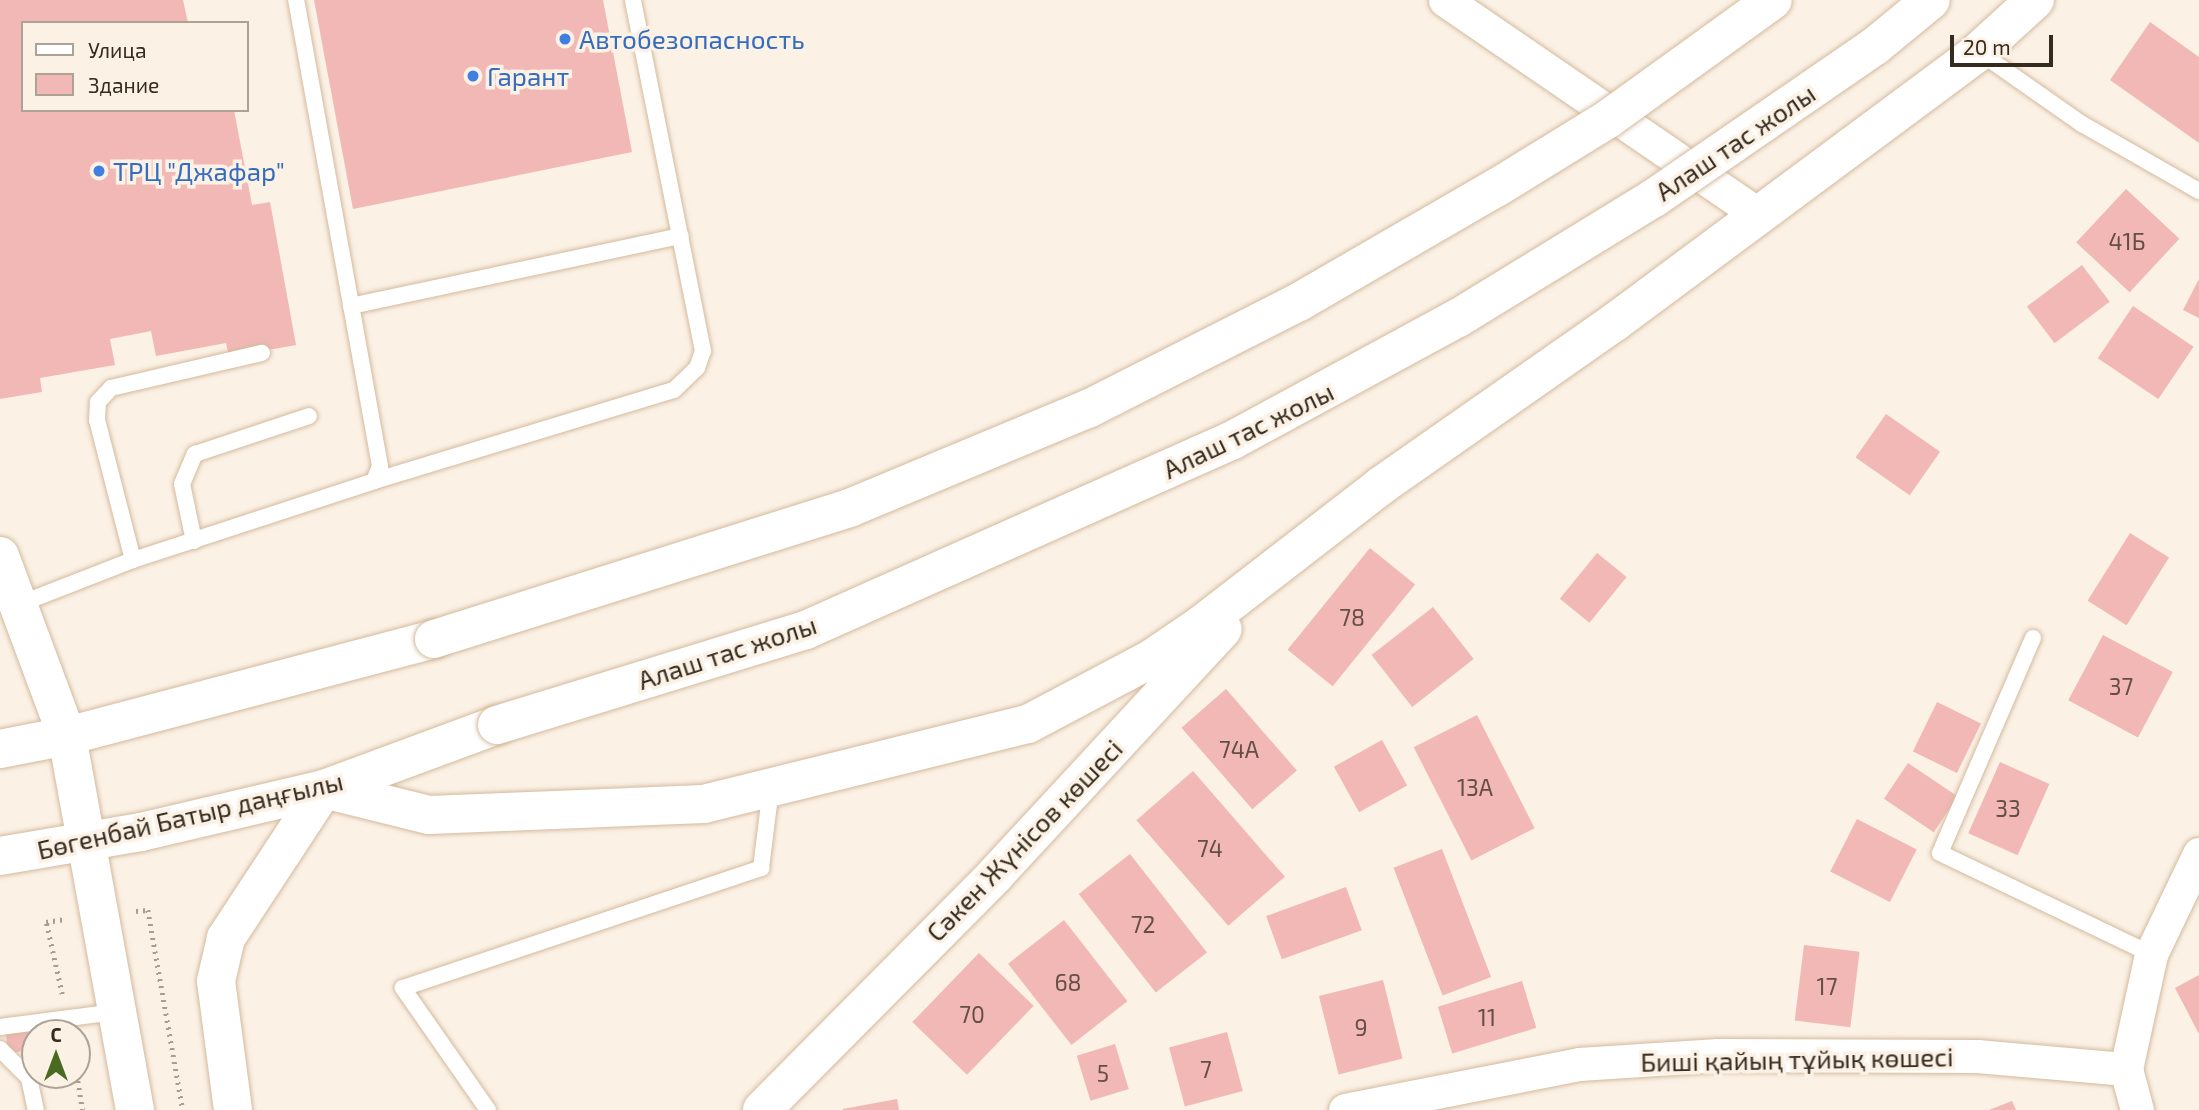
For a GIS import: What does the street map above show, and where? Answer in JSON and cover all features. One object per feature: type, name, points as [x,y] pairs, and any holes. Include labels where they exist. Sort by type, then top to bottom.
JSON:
[{"type":"main road","points":[[0,749],[67,736],[434,639],[852,508],[1088,409],[1300,302],[1496,188],[1608,119],[1773,0]]},
{"type":"main road","name":"Алаш тас жолы","points":[[497,725],[806,630],[1233,440],[1458,318],[1654,198],[1875,46],[1931,0]]},
{"type":"main road","points":[[233,1110],[216,981],[226,938],[324,789],[429,815],[704,804],[1028,724],[1151,659],[1282,566],[1382,485],[1615,322],[1978,52],[2035,0]]},
{"type":"main road","points":[[0,556],[67,736],[135,1110]]},
{"type":"main road","name":"Сәкен Жүнісов көшесі","points":[[762,1110],[995,874],[1282,566]]},
{"type":"main road","name":"Бөгенбай Батыр даңғылы","points":[[0,856],[85,841],[324,789],[497,725]]},
{"type":"street","points":[[1445,0],[1757,214]]},
{"type":"street","points":[[2137,1110],[2126,1069],[2151,954],[2199,854]]},
{"type":"street","name":"Биші қайың тұйық көшесі","points":[[1345,1110],[1578,1064],[1718,1055],[1977,1056],[2126,1069]]},
{"type":"lane","points":[[296,0],[380,466],[374,481]]},
{"type":"lane","points":[[20,604],[133,560],[374,481],[674,390],[687,381],[702,351],[633,0]]},
{"type":"lane","points":[[1978,52],[2082,124],[2199,191]]},
{"type":"lane","points":[[351,306],[681,236]]},
{"type":"lane","points":[[133,560],[97,420],[98,402],[111,388],[262,353]]},
{"type":"lane","points":[[194,541],[182,484],[195,454],[309,416]]},
{"type":"lane","points":[[2033,638],[1940,853],[2151,954]]},
{"type":"lane","points":[[488,1110],[403,988],[761,868],[771,788]]},
{"type":"lane","points":[[0,1027],[116,1012]]},
{"type":"lane","points":[[0,1049],[30,1078],[36,1110]]},
{"type":"path","points":[[80,1089],[83,1110]]},
{"type":"building","points":[[0,0],[183,0],[188,21],[21,21],[21,112],[234,112],[252,205],[270,202],[296,345],[229,357],[226,343],[156,356],[151,331],[110,339],[115,365],[40,378],[42,392],[0,399]]},
{"type":"building","name":"Гарант","points":[[314,0],[603,0],[632,152],[353,209]]},
{"type":"building","points":[[2150,22],[2199,57],[2199,143],[2110,80]]},
{"type":"building","points":[[2126,189],[2179,239],[2130,292],[2076,242]]},
{"type":"building","points":[[2082,265],[2110,302],[2055,343],[2027,307]]},
{"type":"building","points":[[2199,279],[2199,318],[2183,310]]},
{"type":"building","points":[[2133,306],[2194,347],[2158,399],[2098,358]]},
{"type":"building","points":[[1886,414],[1940,452],[1910,495],[1856,457]]},
{"type":"building","points":[[2130,533],[2169,557],[2127,625],[2088,601]]},
{"type":"building","points":[[1370,548],[1415,585],[1333,686],[1288,650]]},
{"type":"building","points":[[1597,553],[1627,577],[1589,623],[1560,599]]},
{"type":"building","points":[[1433,607],[1474,659],[1412,707],[1372,655]]},
{"type":"building","points":[[2103,635],[2173,672],[2138,737],[2068,700]]},
{"type":"building","points":[[1226,689],[1297,771],[1252,809],[1181,728]]},
{"type":"building","points":[[1937,702],[1981,723],[1957,773],[1913,751]]},
{"type":"building","points":[[1477,715],[1535,828],[1471,860],[1414,747]]},
{"type":"building","points":[[1382,740],[1407,785],[1359,812],[1334,767]]},
{"type":"building","points":[[2000,762],[2049,784],[2018,855],[1968,833]]},
{"type":"building","points":[[1908,763],[1958,797],[1934,832],[1884,799]]},
{"type":"building","points":[[1193,771],[1285,877],[1228,926],[1136,820]]},
{"type":"building","points":[[1857,819],[1917,849],[1890,902],[1830,872]]},
{"type":"building","points":[[1442,849],[1491,977],[1443,996],[1393,868]]},
{"type":"building","points":[[1130,854],[1207,953],[1156,993],[1079,894]]},
{"type":"building","points":[[1346,887],[1362,930],[1282,959],[1266,916]]},
{"type":"building","points":[[1064,920],[1127,1001],[1071,1045],[1008,964]]},
{"type":"building","points":[[1804,945],[1860,952],[1850,1027],[1795,1020]]},
{"type":"building","points":[[979,953],[1034,1006],[967,1075],[912,1022]]},
{"type":"building","points":[[2199,975],[2199,1034],[2175,988]]},
{"type":"building","points":[[1383,980],[1403,1059],[1339,1075],[1319,996]]},
{"type":"building","points":[[1522,981],[1536,1028],[1452,1054],[1438,1007]]},
{"type":"building","points":[[21,1027],[21,1052],[8,1053],[5,1029]]},
{"type":"building","points":[[1227,1032],[1243,1091],[1185,1106],[1169,1048]]},
{"type":"building","points":[[1115,1044],[1129,1089],[1090,1101],[1077,1056]]},
{"type":"building","points":[[897,1099],[899,1110],[843,1110],[843,1109]]},
{"type":"building","points":[[2012,1101],[2016,1110],[1989,1110]]},
{"type":"place","name":"Автобезопасность","points":[[565,39]]},
{"type":"place","name":"Гарант","points":[[473,76]]},
{"type":"place","name":"ТРЦ \"Джафар\"","points":[[99,171]]}]
